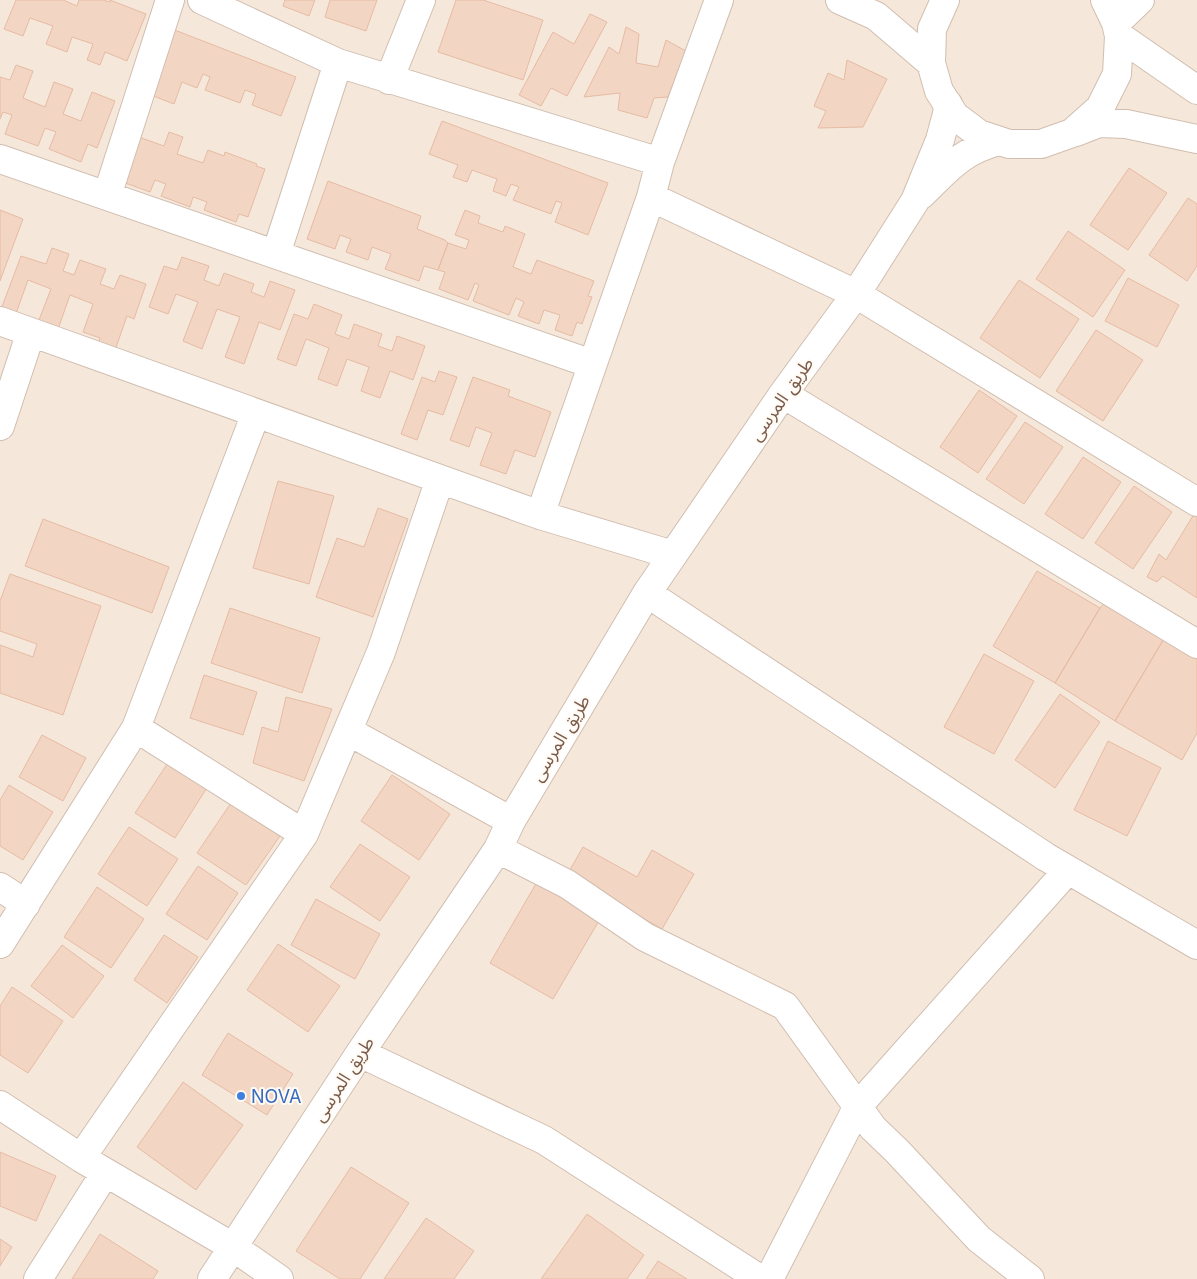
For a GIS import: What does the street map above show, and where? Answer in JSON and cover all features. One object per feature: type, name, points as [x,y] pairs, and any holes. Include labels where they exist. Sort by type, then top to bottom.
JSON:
[{"type":"street","points":[[107,196],[170,0]]},
{"type":"street","points":[[202,0],[338,64],[660,162]]},
{"type":"street","points":[[389,80],[421,0]]},
{"type":"street","points":[[540,515],[651,197],[660,162],[719,0]]},
{"type":"street","points":[[840,0],[876,16],[931,63]]},
{"type":"street","points":[[945,0],[932,28],[931,63],[939,91],[955,116],[979,134],[1009,144],[1041,144],[1099,123],[1126,124],[1197,139]]},
{"type":"street","points":[[1113,20],[1140,0]]},
{"type":"street","points":[[1113,20],[1197,90]]},
{"type":"street","points":[[1072,133],[1100,108],[1117,74],[1113,20]]},
{"type":"street","points":[[276,254],[338,64]]},
{"type":"street","name":"طريق المرسى","points":[[212,1279],[360,1053],[498,849],[511,821],[647,594],[783,394],[856,294],[914,201],[940,140],[948,104]]},
{"type":"street","name":"طريق المرسى","points":[[914,201],[961,157],[973,149],[999,141]]},
{"type":"street","points":[[0,159],[592,364]]},
{"type":"street","points":[[651,197],[856,294],[1197,502]]},
{"type":"street","points":[[0,321],[540,515],[673,556]]},
{"type":"street","points":[[0,426],[31,332]]},
{"type":"street","points":[[783,394],[1197,644]]},
{"type":"street","points":[[0,944],[136,728],[256,413]]},
{"type":"street","points":[[81,1158],[304,834],[381,652],[440,479]]},
{"type":"street","points":[[647,594],[1068,870],[1197,945]]},
{"type":"street","points":[[136,728],[304,834]]},
{"type":"street","points":[[348,731],[511,821]]},
{"type":"street","points":[[498,849],[567,884],[645,937],[785,1006],[873,1128],[979,1239],[1030,1279]]},
{"type":"street","points":[[769,1279],[858,1106],[1068,870]]},
{"type":"street","points":[[0,887],[26,904]]},
{"type":"street","points":[[360,1053],[544,1140],[760,1279]]},
{"type":"street","points":[[0,1105],[81,1158],[233,1247],[279,1279]]},
{"type":"street","points":[[38,1279],[105,1172]]},
{"type":"shaded area","points":[[0,0],[1197,0],[1197,1279],[0,1279]]},
{"type":"building","points":[[16,0],[63,0],[77,6],[79,0],[103,0],[110,2],[110,0],[146,14],[127,61],[105,52],[100,65],[87,60],[93,44],[72,37],[67,52],[46,44],[53,26],[30,18],[23,36],[4,29]]},
{"type":"building","points":[[285,0],[315,0],[309,16],[283,6]]},
{"type":"building","points":[[330,0],[377,0],[366,31],[325,17]]},
{"type":"building","points":[[456,0],[483,0],[543,20],[523,80],[438,52]]},
{"type":"building","points":[[590,14],[607,22],[567,96],[551,88],[541,106],[519,95],[553,32],[574,44]]},
{"type":"building","points":[[626,27],[639,34],[636,63],[658,67],[666,40],[686,51],[668,97],[654,98],[647,118],[618,110],[620,93],[584,97],[609,47],[619,54]]},
{"type":"building","points":[[172,29],[296,77],[281,116],[252,105],[256,94],[245,90],[240,103],[205,90],[210,77],[203,74],[197,88],[182,82],[174,104],[148,94]]},
{"type":"building","points":[[847,60],[887,79],[863,127],[818,128],[826,111],[814,106],[828,73],[844,80]]},
{"type":"building","points":[[16,65],[33,71],[23,98],[45,107],[54,82],[73,89],[63,114],[81,121],[92,92],[115,101],[97,148],[88,144],[81,162],[49,149],[56,132],[45,128],[38,146],[5,134],[12,115],[3,112],[0,119],[0,77],[10,80]]},
{"type":"building","points":[[442,121],[608,183],[588,235],[555,222],[562,203],[556,201],[551,214],[513,200],[519,187],[511,184],[506,196],[493,191],[497,179],[472,170],[467,182],[453,177],[458,165],[429,154]]},
{"type":"building","points":[[169,132],[183,137],[177,154],[203,163],[208,150],[224,156],[225,152],[265,169],[248,217],[239,214],[236,222],[204,210],[207,202],[193,197],[190,207],[161,196],[166,184],[155,180],[150,192],[120,181],[136,136],[164,146]]},
{"type":"building","points":[[1129,168],[1167,193],[1128,250],[1090,225]]},
{"type":"building","points":[[328,181],[421,216],[417,229],[448,243],[438,270],[424,266],[419,281],[385,269],[391,254],[372,247],[368,260],[346,252],[351,239],[340,235],[335,249],[307,239]]},
{"type":"building","points":[[1188,198],[1197,204],[1197,266],[1187,281],[1149,255]]},
{"type":"building","points":[[0,210],[23,219],[0,281]]},
{"type":"building","points":[[465,210],[480,216],[478,223],[503,232],[505,226],[525,234],[513,267],[531,274],[537,260],[594,281],[588,296],[592,297],[582,324],[577,322],[572,336],[555,330],[560,315],[544,310],[539,324],[518,316],[524,302],[516,298],[509,315],[473,301],[479,285],[475,283],[468,300],[439,289],[445,272],[438,270],[448,243],[466,249],[469,240],[455,235]]},
{"type":"building","points":[[1068,231],[1125,270],[1093,317],[1036,279]]},
{"type":"building","points":[[52,248],[69,254],[63,271],[74,275],[80,260],[106,269],[100,284],[114,289],[120,275],[146,284],[134,319],[127,316],[114,353],[97,347],[100,338],[83,332],[93,304],[70,295],[57,332],[37,325],[51,289],[28,280],[14,319],[0,312],[21,256],[46,264]]},
{"type":"building","points":[[182,257],[209,266],[204,280],[219,286],[224,273],[254,284],[251,292],[264,297],[270,281],[295,290],[280,330],[259,322],[244,364],[225,357],[240,317],[217,309],[202,349],[183,341],[198,302],[176,294],[168,314],[149,307],[164,266],[177,270]]},
{"type":"building","points":[[1128,278],[1179,305],[1157,347],[1105,321]]},
{"type":"building","points":[[1019,280],[1079,319],[1040,378],[980,338]]},
{"type":"building","points":[[314,304],[342,315],[335,334],[349,339],[354,324],[382,334],[378,346],[392,351],[397,336],[425,346],[413,380],[390,371],[380,398],[361,391],[369,367],[347,359],[337,386],[318,379],[329,348],[306,339],[296,366],[277,359],[294,314],[308,319]]},
{"type":"building","points":[[1096,330],[1143,360],[1103,421],[1056,391]]},
{"type":"building","points":[[439,371],[457,377],[443,415],[428,410],[417,440],[401,434],[422,377],[435,382]]},
{"type":"building","points":[[473,377],[510,390],[508,396],[551,412],[535,457],[515,450],[506,474],[480,465],[492,433],[476,427],[469,447],[450,440]]},
{"type":"building","points":[[979,390],[1017,416],[978,473],[940,447]]},
{"type":"building","points":[[1025,422],[1063,447],[1024,504],[986,479]]},
{"type":"building","points":[[1083,457],[1121,482],[1083,539],[1045,514]]},
{"type":"building","points":[[278,481],[334,496],[309,584],[253,568]]},
{"type":"building","points":[[1134,486],[1172,512],[1133,569],[1095,543]]},
{"type":"building","points":[[378,508],[408,519],[373,617],[316,597],[337,538],[364,547]]},
{"type":"building","points":[[1194,514],[1197,516],[1197,598],[1163,576],[1157,582],[1147,577],[1159,554],[1166,560]]},
{"type":"building","points":[[43,519],[169,567],[152,613],[25,566]]},
{"type":"building","points":[[1037,571],[1100,608],[1055,683],[993,646]]},
{"type":"building","points":[[10,574],[101,606],[63,715],[0,693],[0,645],[33,657],[37,644],[0,631],[0,601]]},
{"type":"building","points":[[1105,602],[1165,637],[1115,721],[1055,683]]},
{"type":"building","points":[[230,608],[320,638],[302,693],[211,663]]},
{"type":"building","points":[[1165,637],[1197,656],[1197,733],[1182,760],[1115,721]]},
{"type":"building","points":[[984,654],[1034,681],[994,754],[944,727]]},
{"type":"building","points":[[204,675],[257,692],[243,735],[190,718]]},
{"type":"building","points":[[1060,694],[1100,722],[1055,788],[1015,760]]},
{"type":"building","points":[[286,697],[332,709],[304,781],[253,763],[262,727],[278,732]]},
{"type":"building","points":[[42,735],[86,758],[63,801],[19,777]]},
{"type":"building","points":[[1108,741],[1161,768],[1127,836],[1074,810]]},
{"type":"building","points":[[171,758],[210,783],[175,838],[135,813]]},
{"type":"building","points":[[392,775],[450,814],[419,860],[361,821]]},
{"type":"building","points":[[9,785],[53,812],[23,860],[0,846],[0,800]]},
{"type":"building","points":[[231,803],[280,836],[246,885],[197,853]]},
{"type":"building","points":[[129,827],[178,859],[147,906],[98,874]]},
{"type":"building","points":[[360,844],[410,877],[380,921],[330,887]]},
{"type":"building","points":[[583,847],[637,877],[652,850],[694,874],[662,929],[567,875]]},
{"type":"building","points":[[198,866],[238,893],[207,940],[166,914]]},
{"type":"building","points":[[537,882],[600,919],[553,999],[490,963]]},
{"type":"building","points":[[97,887],[144,919],[111,968],[64,937]]},
{"type":"building","points":[[316,899],[380,934],[355,979],[291,945]]},
{"type":"building","points":[[164,935],[198,957],[167,1003],[134,980]]},
{"type":"building","points":[[278,944],[340,986],[308,1032],[247,990]]},
{"type":"building","points":[[62,945],[104,976],[73,1018],[31,986]]},
{"type":"building","points":[[12,987],[63,1021],[28,1073],[0,1055],[0,1006]]},
{"type":"building","points":[[228,1033],[293,1074],[267,1115],[202,1075]]},
{"type":"building","points":[[183,1082],[243,1125],[196,1190],[137,1147]]},
{"type":"building","points":[[0,1152],[56,1176],[36,1221],[0,1206]]},
{"type":"building","points":[[351,1167],[409,1203],[360,1279],[340,1279],[296,1251]]},
{"type":"building","points":[[587,1214],[644,1255],[627,1279],[541,1279]]},
{"type":"building","points":[[426,1218],[474,1251],[454,1279],[384,1279]]},
{"type":"building","points":[[100,1234],[158,1271],[153,1279],[72,1279]]},
{"type":"building","points":[[0,1239],[12,1247],[0,1266]]},
{"type":"building","points":[[658,1261],[687,1279],[646,1279]]},
{"type":"place","name":"NOVA","points":[[241,1096]]}]
